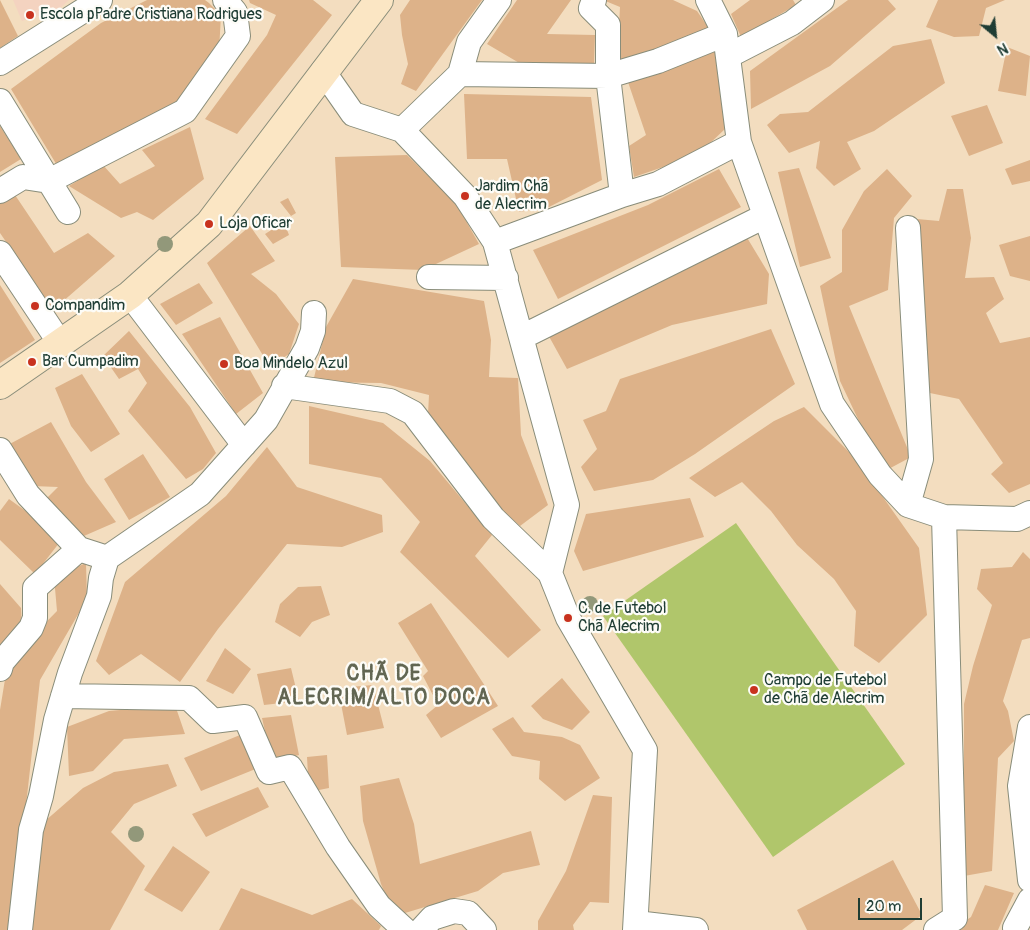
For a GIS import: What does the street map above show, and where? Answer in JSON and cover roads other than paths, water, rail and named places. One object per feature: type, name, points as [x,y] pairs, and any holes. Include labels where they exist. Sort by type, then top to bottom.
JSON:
[{"type":"street","points":[[0,63],[100,0]]},
{"type":"street","points":[[0,191],[22,177],[49,181],[185,112],[238,36],[235,12],[225,0]]},
{"type":"street","points":[[0,385],[130,295],[209,224],[323,71],[379,0]]},
{"type":"street","points":[[402,130],[460,74],[470,42],[499,0]]},
{"type":"street","points":[[594,0],[591,8],[608,26],[608,76],[622,194]]},
{"type":"street","points":[[708,0],[727,45],[738,142],[832,404],[880,475],[908,505],[944,517],[1018,519],[1030,513]]},
{"type":"street","points":[[460,74],[608,76],[658,61],[727,45],[792,23],[822,0]]},
{"type":"street","points":[[323,71],[353,114],[402,130],[465,196],[495,242],[567,505],[550,572]]},
{"type":"street","points":[[0,101],[68,212]]},
{"type":"street","points":[[495,242],[622,194],[658,184],[738,142]]},
{"type":"street","points":[[522,337],[765,216]]},
{"type":"street","points":[[908,228],[920,459],[908,505]]},
{"type":"street","points":[[0,253],[60,343]]},
{"type":"street","points":[[430,277],[506,278]]},
{"type":"street","points":[[130,295],[244,445]]},
{"type":"street","points":[[20,930],[31,830],[42,796],[63,696],[99,596],[101,578],[107,558],[200,494],[266,420],[284,386],[308,348],[313,331],[314,314]]},
{"type":"street","points":[[284,386],[390,402],[413,413],[494,518],[550,572],[568,618],[645,750],[636,926],[696,930]]},
{"type":"street","points":[[0,450],[28,495],[79,549],[107,558]]},
{"type":"street","points":[[936,930],[955,918],[944,517]]},
{"type":"street","points":[[0,669],[2,662],[31,628],[34,618],[35,588],[79,549]]},
{"type":"street","points":[[63,696],[189,698],[213,722],[245,717],[269,772],[290,767],[328,831],[379,906],[405,930]]},
{"type":"street","points":[[1030,728],[1020,786],[1030,880]]},
{"type":"street","points":[[1015,928],[1030,900]]},
{"type":"street","points":[[421,930],[432,918],[454,911],[468,913],[484,930]]},
{"type":"place","name":"Escola pPadre Cristiana Rodrigues","points":[[30,15]]},
{"type":"place","name":"Jardim Chã de Alecrim","points":[[465,196]]},
{"type":"place","name":"Loja Oficar","points":[[209,224]]},
{"type":"place","name":"Compandim","points":[[35,306]]},
{"type":"place","name":"Bar Cumpadim","points":[[32,362]]},
{"type":"place","name":"Boa Mindelo Azul","points":[[224,364]]},
{"type":"place","name":"C. de Futebol Chã Alecrim","points":[[568,618]]},
{"type":"place","name":"Campo de Futebol de Chã de Alecrim","points":[[754,690]]},
{"type":"district","name":"CHÃ DE ALECRIM/ALTO DOCA","points":[[384,687]]}]
